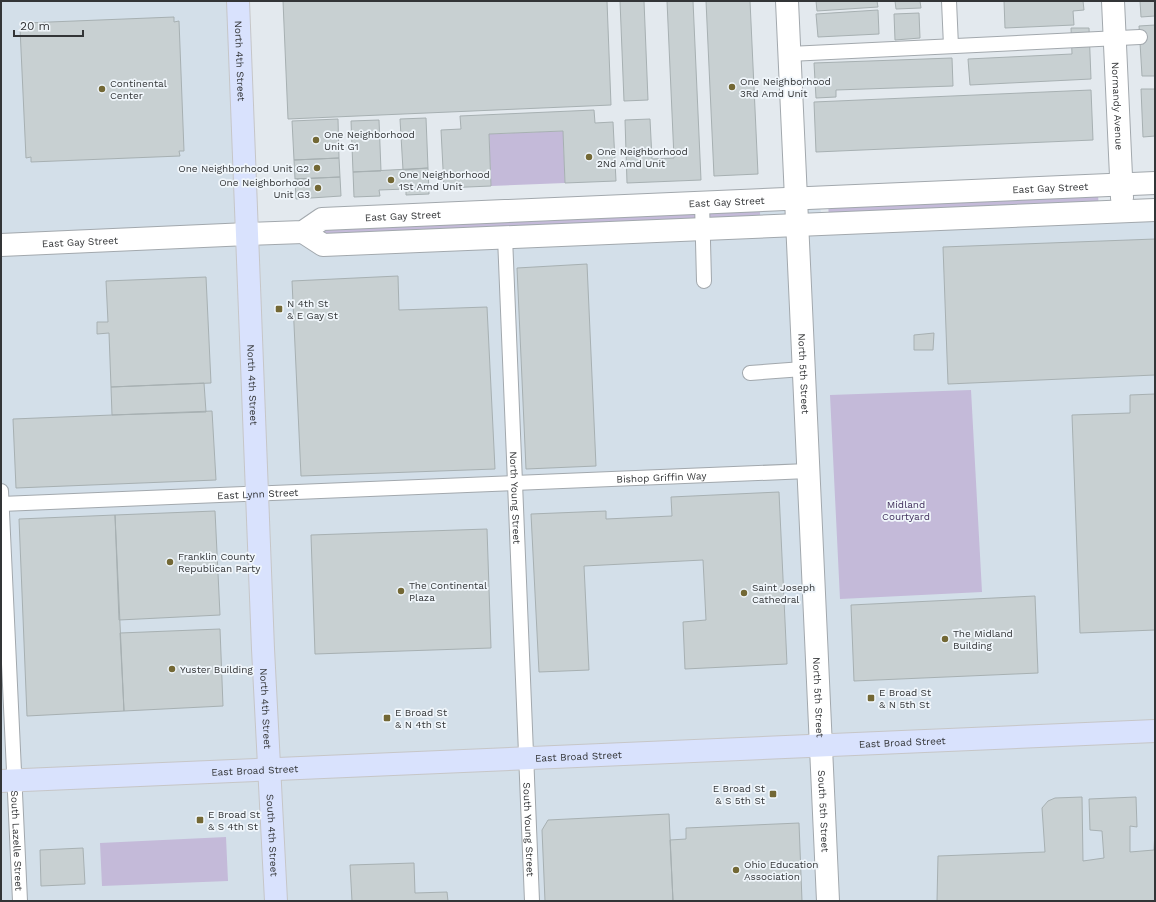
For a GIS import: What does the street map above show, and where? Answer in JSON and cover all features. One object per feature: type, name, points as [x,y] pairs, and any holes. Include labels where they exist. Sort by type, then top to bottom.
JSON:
[{"type":"main road","name":"North 4th Street","points":[[238,1],[263,649],[271,769]]},
{"type":"main road","name":"East Broad Street","points":[[7,781],[1155,732]]},
{"type":"main road","name":"South 4th Street","points":[[271,769],[276,901]]},
{"type":"street","name":"North 5th Street","points":[[787,1],[820,746]]},
{"type":"street","name":"Normandy Avenue","points":[[1113,1],[1123,212]]},
{"type":"street","name":"East Gay Street","points":[[1,245],[303,232],[322,219],[1155,183]]},
{"type":"street","points":[[303,232],[323,245],[1155,210]]},
{"type":"street","name":"South 5th Street","points":[[820,746],[828,901]]},
{"type":"lane","points":[[949,1],[951,46]]},
{"type":"lane","points":[[789,54],[1140,37]]},
{"type":"lane","points":[[702,202],[704,281]]},
{"type":"lane","name":"North Young Street","points":[[504,237],[526,758]]},
{"type":"lane","points":[[750,373],[803,369]]},
{"type":"lane","name":"Bishop Griffin Way","points":[[515,483],[808,471]]},
{"type":"lane","name":"East Lynn Street","points":[[1,500],[257,494],[515,483]]},
{"type":"lane","name":"South Lazelle Street","points":[[1,500],[7,781],[20,901]]},
{"type":"lane","name":"South Young Street","points":[[526,758],[532,901]]},
{"type":"shaded area","points":[[1,1],[238,1],[248,234],[759,202],[819,203],[823,222],[1155,208],[1155,901],[1,901]]},
{"type":"green space","points":[[563,131],[565,183],[491,186],[489,134]]},
{"type":"green space","points":[[1098,193],[1099,213],[829,222],[828,200]]},
{"type":"green space","points":[[759,202],[761,224],[323,245],[322,219]]},
{"type":"green space","name":"Midland Courtyard","points":[[971,390],[982,592],[840,599],[830,395]]},
{"type":"green space","points":[[226,837],[228,881],[102,886],[100,843]]},
{"type":"building","points":[[283,1],[607,1],[611,105],[288,119]]},
{"type":"building","points":[[620,1],[644,1],[648,100],[624,101]]},
{"type":"building","points":[[667,1],[693,1],[701,180],[627,183],[625,120],[650,119],[652,159],[674,158]]},
{"type":"building","name":"One Neighborhood 3Rd Amd Unit","points":[[706,1],[750,1],[758,174],[714,176]]},
{"type":"building","points":[[816,1],[877,1],[878,7],[817,11]]},
{"type":"building","points":[[895,1],[920,1],[921,8],[896,9]]},
{"type":"building","points":[[1004,1],[1083,1],[1084,10],[1073,11],[1074,25],[1005,28]]},
{"type":"building","points":[[1140,1],[1155,1],[1155,16],[1141,17]]},
{"type":"building","points":[[878,10],[879,34],[818,37],[816,14]]},
{"type":"building","points":[[919,13],[920,38],[895,40],[894,14]]},
{"type":"building","name":"Continental Center","points":[[174,17],[174,22],[179,21],[184,151],[179,151],[180,156],[31,162],[31,157],[26,158],[20,28],[25,28],[25,23]]},
{"type":"building","points":[[1155,25],[1155,76],[1142,76],[1139,26]]},
{"type":"building","points":[[1071,28],[1089,28],[1091,79],[970,85],[968,59],[1072,54]]},
{"type":"building","points":[[952,58],[953,86],[836,90],[836,97],[816,98],[814,63]]},
{"type":"building","points":[[1141,89],[1155,89],[1155,136],[1143,137]]},
{"type":"building","points":[[1091,90],[1093,140],[816,152],[814,102]]},
{"type":"building","name":"One Neighborhood 2Nd Amd Unit","points":[[594,110],[595,123],[613,122],[616,181],[565,183],[563,131],[489,134],[491,186],[444,188],[441,130],[461,129],[460,116]]},
{"type":"building","points":[[426,118],[428,168],[403,170],[400,119]]},
{"type":"building","name":"One Neighborhood Unit G1","points":[[338,119],[339,158],[294,160],[292,121]]},
{"type":"building","points":[[379,120],[381,171],[353,172],[351,121]]},
{"type":"building","name":"One Neighborhood Unit G2","points":[[339,158],[340,177],[295,179],[294,160]]},
{"type":"building","name":"One Neighborhood 1St Amd Unit","points":[[428,168],[429,194],[406,195],[406,189],[379,190],[380,196],[354,197],[353,172]]},
{"type":"building","name":"One Neighborhood Unit G3","points":[[340,177],[341,196],[296,199],[295,179]]},
{"type":"building","points":[[1155,239],[1155,375],[948,384],[943,247]]},
{"type":"building","points":[[587,264],[596,466],[526,469],[517,268]]},
{"type":"building","points":[[398,276],[399,310],[487,307],[495,469],[301,476],[292,281]]},
{"type":"building","points":[[206,277],[211,383],[111,387],[109,333],[97,334],[97,322],[108,322],[106,281]]},
{"type":"building","points":[[934,333],[933,350],[914,350],[914,335]]},
{"type":"building","points":[[204,383],[206,412],[112,415],[111,387]]},
{"type":"building","points":[[1155,394],[1155,630],[1080,633],[1072,415],[1130,413],[1130,395]]},
{"type":"building","points":[[212,411],[216,480],[16,488],[13,419]]},
{"type":"building","name":"Saint Joseph Cathedral","points":[[779,492],[787,664],[685,669],[683,622],[706,620],[703,560],[584,566],[589,670],[539,672],[531,514],[606,511],[606,519],[672,516],[671,497]]},
{"type":"building","points":[[215,511],[220,615],[119,620],[115,515]]},
{"type":"building","points":[[115,515],[124,711],[27,716],[19,519]]},
{"type":"building","name":"The Continental Plaza","points":[[487,529],[491,648],[315,654],[311,535]]},
{"type":"building","name":"The Midland Building","points":[[1035,596],[1038,673],[854,681],[851,605]]},
{"type":"building","name":"Yuster Building","points":[[220,629],[223,706],[124,711],[120,633]]},
{"type":"building","points":[[1082,797],[1083,861],[1104,858],[1102,831],[1090,830],[1089,799],[1136,797],[1137,827],[1130,826],[1130,852],[1154,850],[1155,831],[1155,901],[937,901],[938,856],[1045,852],[1042,808],[1048,801],[1055,798]]},
{"type":"building","points":[[669,814],[673,901],[545,901],[542,830],[548,820]]},
{"type":"building","name":"Ohio Education Association","points":[[799,823],[802,901],[673,901],[670,840],[686,839],[686,828]]},
{"type":"building","points":[[83,848],[85,884],[41,886],[40,850]]},
{"type":"building","points":[[414,863],[415,893],[447,892],[448,901],[352,901],[350,865]]},
{"type":"place","name":"One Neighborhood 3Rd Amd Unit","points":[[732,87]]},
{"type":"place","name":"Continental Center","points":[[102,89]]},
{"type":"place","name":"One Neighborhood Unit G1","points":[[316,140]]},
{"type":"place","name":"One Neighborhood 2Nd Amd Unit","points":[[589,157]]},
{"type":"place","name":"One Neighborhood Unit G2","points":[[317,168]]},
{"type":"place","name":"One Neighborhood 1St Amd Unit","points":[[391,180]]},
{"type":"place","name":"One Neighborhood Unit G3","points":[[318,188]]},
{"type":"place","name":"N 4th St & E Gay St","points":[[279,309]]},
{"type":"place","name":"Franklin County Republican Party","points":[[170,562]]},
{"type":"place","name":"The Continental Plaza","points":[[401,591]]},
{"type":"place","name":"Saint Joseph Cathedral","points":[[744,593]]},
{"type":"place","name":"The Midland Building","points":[[945,639]]},
{"type":"place","name":"Yuster Building","points":[[172,669]]},
{"type":"place","name":"E Broad St & N 5th St","points":[[871,698]]},
{"type":"place","name":"E Broad St & N 4th St","points":[[387,718]]},
{"type":"place","name":"E Broad St & S 5th St","points":[[773,794]]},
{"type":"place","name":"E Broad St & S 4th St","points":[[200,820]]},
{"type":"place","name":"Ohio Education Association","points":[[736,870]]}]
